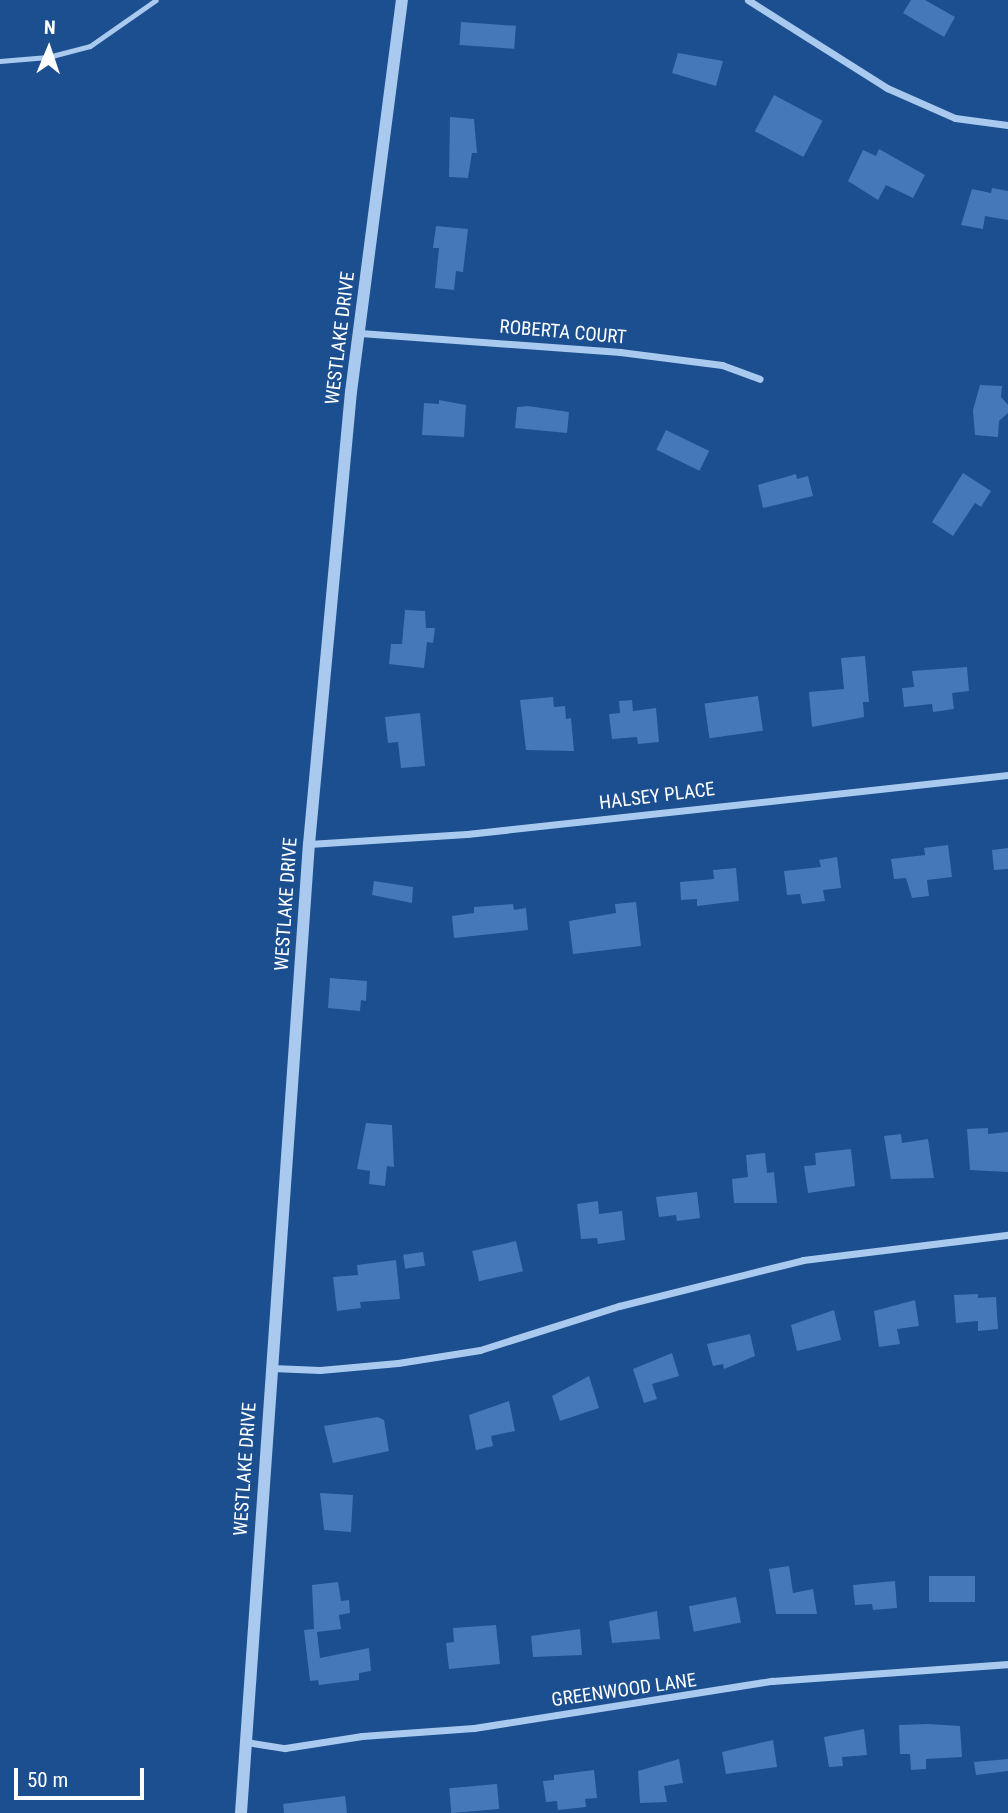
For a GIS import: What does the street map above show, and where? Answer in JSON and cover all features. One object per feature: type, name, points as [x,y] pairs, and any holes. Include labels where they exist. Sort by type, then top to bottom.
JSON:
[{"type":"street","name":"WESTLAKE DRIVE","points":[[241,1813],[309,844],[360,333],[402,0]]},
{"type":"street","points":[[748,0],[887,88],[955,118],[1008,125]]},
{"type":"street","name":"ROBERTA COURT","points":[[360,333],[620,352],[722,365],[761,379]]},
{"type":"street","name":"HALSEY PLACE","points":[[309,844],[467,834],[1008,775]]},
{"type":"street","points":[[272,1368],[320,1370],[398,1363],[480,1350],[619,1306],[803,1260],[1008,1235]]},
{"type":"street","name":"GREENWOOD LANE","points":[[245,1742],[285,1748],[362,1736],[474,1728],[772,1681],[1008,1664]]},
{"type":"lane","points":[[0,61],[48,57],[90,46],[156,0]]},
{"type":"building","points":[[911,0],[925,0],[955,17],[944,37],[903,13]]},
{"type":"building","points":[[461,22],[516,26],[514,49],[459,45]]},
{"type":"building","points":[[678,53],[723,61],[716,86],[672,73]]},
{"type":"building","points":[[774,95],[823,121],[803,157],[755,131]]},
{"type":"building","points":[[450,117],[474,119],[477,153],[472,153],[468,178],[449,177]]},
{"type":"building","points":[[879,149],[925,175],[913,198],[886,185],[878,200],[848,181],[863,150],[876,156]]},
{"type":"building","points":[[992,188],[1008,191],[1008,220],[985,216],[983,229],[961,225],[972,189],[991,193]]},
{"type":"building","points":[[436,226],[468,229],[463,272],[456,271],[454,290],[435,288],[439,248],[433,248]]},
{"type":"building","points":[[980,385],[1002,386],[1001,397],[1008,405],[1008,413],[999,421],[998,437],[975,435],[973,410]]},
{"type":"building","points":[[439,400],[466,405],[464,437],[422,435],[424,403],[439,404]]},
{"type":"building","points":[[517,407],[569,412],[567,433],[515,428]]},
{"type":"building","points":[[666,430],[709,451],[699,471],[656,450]]},
{"type":"building","points":[[963,473],[991,491],[981,507],[975,503],[953,536],[932,522]]},
{"type":"building","points":[[796,474],[797,479],[808,476],[813,496],[763,508],[758,485]]},
{"type":"building","points":[[405,610],[425,611],[426,628],[435,628],[433,643],[427,642],[424,668],[389,664],[391,644],[402,644]]},
{"type":"building","points":[[865,656],[869,702],[863,702],[864,717],[812,727],[809,692],[844,689],[841,658]]},
{"type":"building","points":[[967,667],[969,691],[952,693],[954,709],[933,712],[932,704],[904,707],[902,688],[914,687],[912,671]]},
{"type":"building","points":[[758,696],[763,731],[709,738],[705,704]]},
{"type":"building","points":[[553,697],[554,707],[565,706],[566,719],[571,718],[574,751],[526,750],[520,700]]},
{"type":"building","points":[[632,700],[633,711],[656,708],[659,742],[638,744],[637,737],[612,739],[609,714],[620,713],[619,701]]},
{"type":"building","points":[[420,713],[425,766],[401,768],[398,742],[388,743],[385,717]]},
{"type":"building","points":[[948,845],[952,877],[927,880],[929,896],[912,898],[906,878],[894,879],[891,859],[925,855],[924,848]]},
{"type":"building","points":[[1008,848],[1008,869],[994,870],[992,850]]},
{"type":"building","points":[[837,857],[841,888],[823,890],[825,901],[802,904],[800,894],[787,895],[784,871],[821,867],[819,860]]},
{"type":"building","points":[[736,868],[739,901],[697,906],[697,899],[681,900],[680,882],[714,879],[713,870]]},
{"type":"building","points":[[374,881],[413,887],[412,903],[372,895]]},
{"type":"building","points":[[636,902],[641,946],[573,954],[569,921],[616,913],[615,904]]},
{"type":"building","points":[[513,904],[514,910],[526,908],[528,930],[454,938],[452,916],[474,913],[474,907]]},
{"type":"building","points":[[330,978],[367,981],[366,1001],[361,1000],[360,1011],[328,1008]]},
{"type":"building","points":[[366,1123],[392,1125],[394,1167],[387,1166],[385,1186],[369,1184],[370,1171],[357,1169]]},
{"type":"building","points":[[988,1128],[988,1134],[1008,1132],[1008,1172],[970,1170],[967,1129]]},
{"type":"building","points":[[901,1134],[902,1143],[928,1139],[934,1178],[891,1179],[884,1136]]},
{"type":"building","points":[[851,1149],[855,1186],[808,1193],[804,1166],[816,1165],[815,1153]]},
{"type":"building","points":[[765,1153],[767,1173],[774,1172],[777,1203],[734,1203],[732,1179],[748,1177],[746,1155]]},
{"type":"building","points":[[697,1192],[700,1218],[677,1221],[676,1215],[659,1217],[656,1197]]},
{"type":"building","points":[[598,1201],[599,1214],[622,1211],[625,1240],[598,1244],[597,1238],[581,1239],[577,1204]]},
{"type":"building","points":[[516,1241],[523,1271],[479,1281],[472,1251]]},
{"type":"building","points":[[423,1252],[425,1266],[405,1269],[403,1255]]},
{"type":"building","points":[[396,1260],[400,1299],[360,1302],[361,1308],[337,1311],[333,1277],[358,1275],[357,1265]]},
{"type":"building","points":[[978,1294],[978,1298],[996,1297],[998,1329],[978,1331],[978,1321],[956,1323],[954,1295]]},
{"type":"building","points":[[915,1300],[919,1326],[897,1329],[900,1344],[879,1347],[874,1311]]},
{"type":"building","points":[[834,1310],[841,1340],[797,1351],[791,1325]]},
{"type":"building","points":[[750,1334],[755,1356],[724,1369],[723,1364],[713,1366],[707,1344]]},
{"type":"building","points":[[672,1353],[679,1376],[652,1384],[657,1399],[644,1403],[633,1369]]},
{"type":"building","points":[[589,1376],[599,1408],[560,1421],[552,1396]]},
{"type":"building","points":[[509,1401],[515,1431],[491,1436],[493,1446],[476,1450],[469,1415]]},
{"type":"building","points":[[378,1417],[384,1420],[389,1451],[333,1463],[324,1426]]},
{"type":"building","points":[[320,1493],[353,1495],[351,1532],[324,1530]]},
{"type":"building","points":[[789,1566],[793,1593],[813,1589],[817,1614],[776,1614],[769,1569]]},
{"type":"building","points":[[929,1576],[975,1576],[975,1602],[929,1602]]},
{"type":"building","points":[[895,1581],[897,1608],[873,1610],[872,1604],[855,1605],[853,1585]]},
{"type":"building","points":[[338,1582],[341,1601],[349,1600],[350,1613],[339,1615],[341,1629],[317,1632],[320,1658],[369,1648],[371,1671],[359,1673],[359,1680],[319,1685],[318,1680],[310,1681],[304,1630],[314,1629],[312,1585]]},
{"type":"building","points":[[736,1597],[741,1623],[694,1632],[689,1606]]},
{"type":"building","points":[[657,1611],[660,1639],[612,1643],[609,1621]]},
{"type":"building","points":[[496,1625],[500,1664],[449,1669],[446,1643],[454,1642],[453,1628]]},
{"type":"building","points":[[580,1629],[582,1655],[533,1657],[531,1636]]},
{"type":"building","points":[[899,1725],[960,1726],[962,1757],[926,1759],[926,1769],[911,1770],[910,1754],[900,1754]]},
{"type":"building","points":[[864,1729],[867,1755],[842,1757],[843,1766],[829,1767],[824,1737]]},
{"type":"building","points":[[773,1740],[777,1767],[726,1774],[722,1752]]},
{"type":"building","points":[[679,1759],[683,1783],[664,1786],[667,1802],[640,1803],[638,1771]]},
{"type":"building","points":[[1008,1759],[1008,1771],[976,1775],[974,1762]]},
{"type":"building","points":[[594,1770],[597,1798],[585,1799],[586,1807],[558,1810],[557,1801],[546,1802],[543,1781],[554,1780],[554,1775]]},
{"type":"building","points":[[497,1784],[499,1809],[451,1813],[449,1788]]},
{"type":"building","points":[[345,1796],[347,1813],[284,1813],[283,1804]]}]
